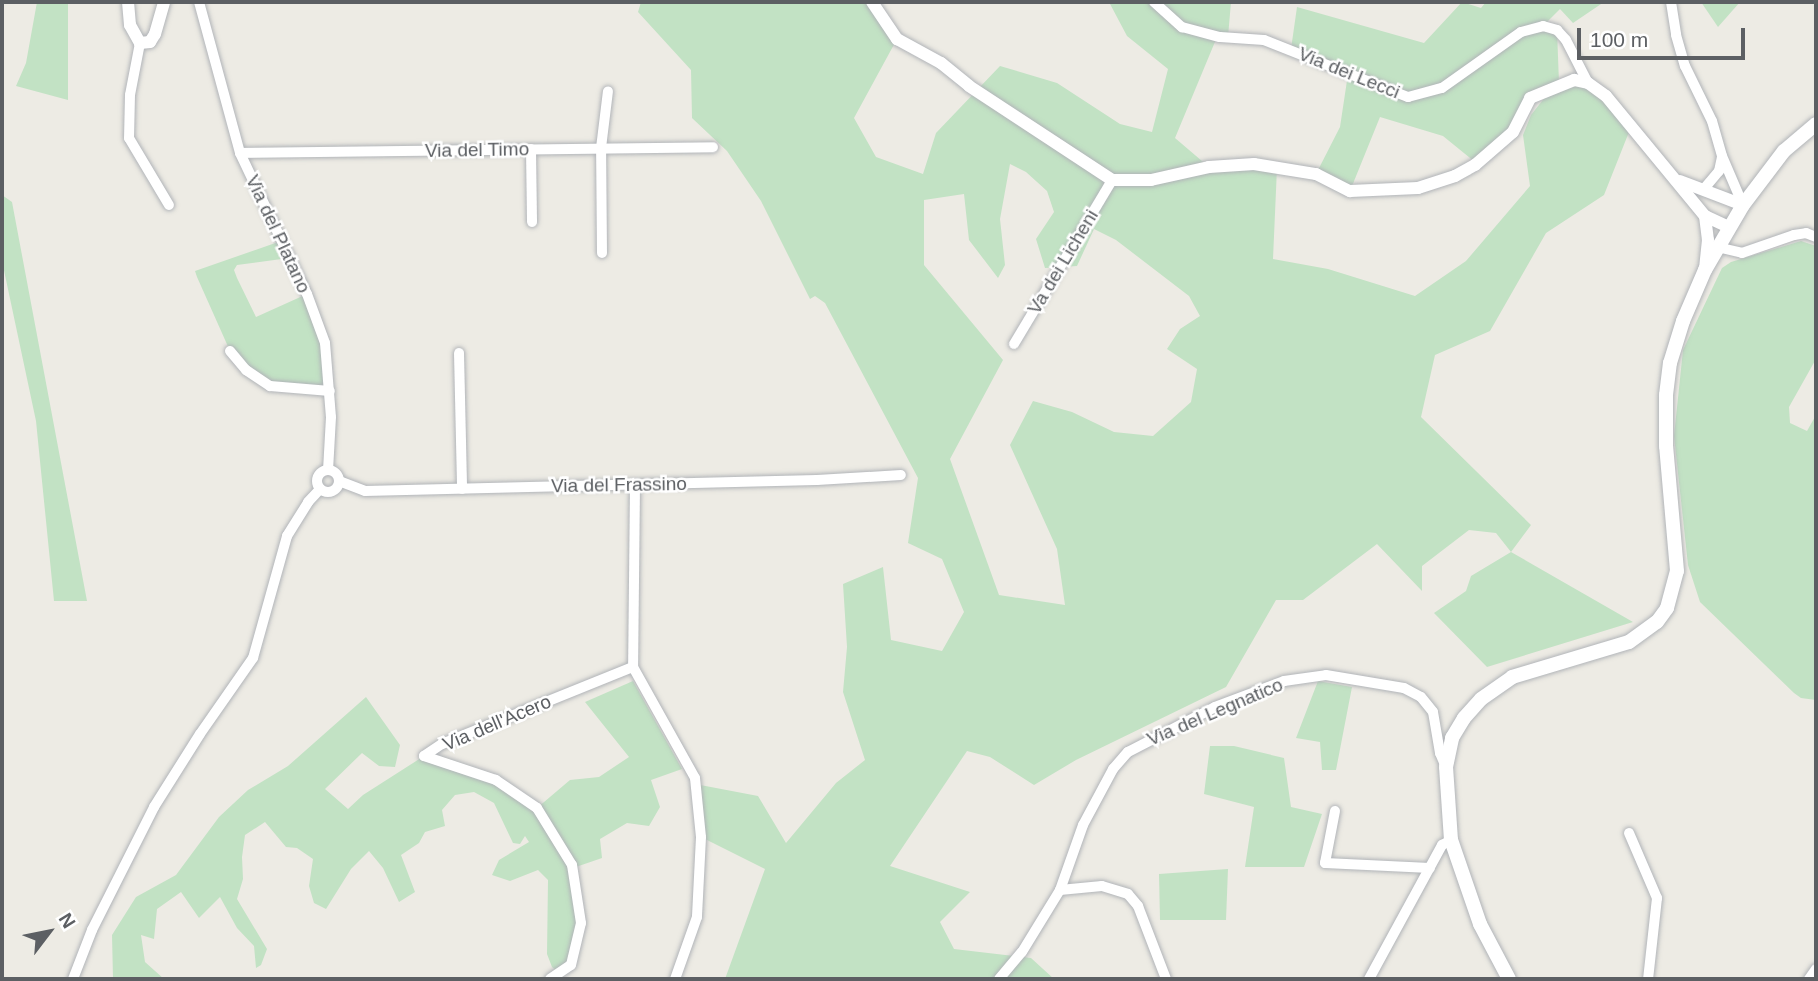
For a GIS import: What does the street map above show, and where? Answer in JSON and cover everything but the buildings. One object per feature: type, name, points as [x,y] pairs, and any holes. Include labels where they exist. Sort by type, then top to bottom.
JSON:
[{"type":"main road","points":[[1508,979],[1480,924],[1451,840],[1446,767],[1452,738],[1464,718],[1481,699],[1512,677],[1629,642],[1650,628],[1667,608],[1677,571],[1666,446],[1666,395],[1670,363],[1683,321],[1705,270],[1729,227],[1784,151],[1816,124]]},
{"type":"street","points":[[128,2],[130,25],[140,43],[130,95],[129,138],[169,205]]},
{"type":"street","points":[[140,43],[150,42],[155,34],[164,2]]},
{"type":"street","name":"Via del Platano","points":[[199,2],[240,153],[318,319],[325,343],[330,391],[328,470]]},
{"type":"street","points":[[872,2],[897,39],[941,64],[1112,180],[1151,180],[1209,167],[1254,164],[1316,174],[1350,191],[1418,188],[1455,176],[1475,165],[1513,132],[1530,98],[1559,83],[1574,79],[1588,83],[1606,96],[1702,213],[1729,227]]},
{"type":"street","name":"Via dei Lecci","points":[[1154,2],[1182,27],[1220,37],[1264,40],[1314,58],[1370,85],[1408,97],[1442,88],[1521,32],[1544,26],[1557,30],[1566,40],[1588,83]]},
{"type":"street","points":[[1671,2],[1675,35],[1685,66],[1713,121],[1722,156],[1743,205]]},
{"type":"street","points":[[602,253],[601,148],[608,91]]},
{"type":"street","name":"Via del Timo","points":[[240,153],[713,147]]},
{"type":"street","points":[[531,149],[532,222]]},
{"type":"street","points":[[1705,270],[1708,240],[1702,213],[1703,190],[1719,171],[1722,156]]},
{"type":"street","points":[[1676,179],[1743,205]]},
{"type":"street","name":"Va dei Licheni","points":[[1014,344],[1112,180]]},
{"type":"street","points":[[1717,247],[1742,253],[1794,235],[1806,233],[1816,237]]},
{"type":"street","points":[[230,351],[246,370],[270,386],[330,391]]},
{"type":"street","points":[[459,353],[462,489]]},
{"type":"street","points":[[328,470],[335,472],[340,481],[331,492],[320,489],[317,482],[319,475],[328,470]]},
{"type":"street","name":"Via del Frassino","points":[[340,481],[365,491],[901,475]]},
{"type":"street","points":[[635,485],[634,667],[695,784],[701,837],[698,917],[676,979]]},
{"type":"street","points":[[73,979],[92,930],[154,807],[200,734],[254,658],[287,536],[308,502],[320,489]]},
{"type":"street","name":"Via dell'Acero","points":[[550,979],[571,965],[581,923],[572,865],[537,808],[496,780],[424,756],[443,744],[634,667]]},
{"type":"street","name":"Via del Legnatico","points":[[999,979],[1022,952],[1060,890],[1083,825],[1113,769],[1128,752],[1215,707],[1284,681],[1326,675],[1404,688],[1421,697],[1433,712],[1440,753],[1446,767]]},
{"type":"street","points":[[1335,811],[1325,863],[1430,868]]},
{"type":"street","points":[[1629,833],[1657,898],[1648,979]]},
{"type":"street","points":[[1369,979],[1442,845],[1451,840]]},
{"type":"street","points":[[1060,890],[1102,886],[1128,894],[1146,919],[1166,979]]},
{"type":"street","points":[[1809,979],[1816,969]]},
{"type":"green space","points":[[37,2],[73,2],[68,4],[68,100],[16,86],[26,63]]},
{"type":"green space","points":[[641,2],[872,2],[897,39],[854,118],[876,157],[923,174],[936,133],[1000,66],[1057,83],[1120,124],[1152,132],[1168,69],[1127,36],[1109,2],[1231,2],[1228,37],[1217,37],[1175,138],[1209,167],[1277,168],[1273,259],[1328,269],[1415,296],[1466,261],[1530,186],[1523,135],[1531,115],[1546,96],[1563,87],[1583,86],[1599,96],[1629,132],[1604,195],[1546,233],[1490,331],[1435,355],[1421,417],[1531,525],[1511,552],[1496,533],[1469,530],[1422,566],[1422,591],[1377,544],[1303,600],[1276,600],[1226,687],[1076,760],[1034,785],[990,757],[967,751],[890,866],[970,892],[940,922],[954,949],[1031,958],[1054,979],[725,979],[765,869],[701,837],[695,784],[758,796],[786,843],[836,783],[865,760],[843,692],[847,647],[843,584],[883,567],[891,640],[942,651],[964,612],[942,559],[908,543],[918,478],[825,303],[815,296],[810,299],[761,201],[727,151],[692,118],[691,70],[638,12]],"holes":[[[1010,164],[1026,172],[1047,191],[1054,212],[1036,239],[1045,268],[1077,266],[1094,229],[1116,240],[1189,296],[1200,316],[1180,329],[1167,349],[1197,369],[1191,402],[1153,436],[1114,432],[1072,412],[1033,401],[1010,445],[1057,549],[1065,605],[999,595],[950,459],[1003,360],[924,265],[924,200],[964,194],[969,240],[998,278],[1005,265],[1000,219]]]},
{"type":"green space","points":[[1462,2],[1481,8],[1486,2],[1604,2],[1573,23],[1560,9],[1544,25],[1557,30],[1559,83],[1530,98],[1513,132],[1475,162],[1443,136],[1380,117],[1350,191],[1316,174],[1340,127],[1348,74],[1291,49],[1297,7],[1424,43]]},
{"type":"green space","points":[[1701,2],[1740,2],[1718,27]]},
{"type":"green space","points":[[2,195],[12,202],[87,601],[54,601],[36,421],[2,261]]},
{"type":"green space","points":[[281,241],[289,258],[237,265],[234,270],[256,317],[307,294],[318,319],[330,391],[270,386],[230,351],[195,271]]},
{"type":"green space","points":[[1801,241],[1816,246],[1816,359],[1789,407],[1790,423],[1807,431],[1816,415],[1816,700],[1801,698],[1794,693],[1700,602],[1688,565],[1674,436],[1683,350],[1722,268],[1731,262]]},
{"type":"green space","points":[[1511,552],[1633,622],[1487,667],[1434,613],[1466,591],[1471,576]]},
{"type":"green space","points":[[633,681],[682,769],[651,780],[660,807],[649,826],[627,823],[600,839],[602,858],[573,868],[581,923],[571,965],[559,973],[552,967],[547,954],[548,880],[538,870],[510,881],[492,875],[499,860],[529,842],[525,836],[520,844],[513,843],[494,803],[474,792],[455,795],[442,810],[445,826],[425,832],[419,843],[401,855],[415,892],[399,902],[383,868],[369,851],[351,869],[326,909],[314,903],[309,886],[313,859],[297,848],[286,847],[265,822],[245,835],[243,879],[237,899],[267,949],[261,965],[256,968],[254,946],[237,928],[220,897],[199,918],[181,892],[157,909],[154,939],[141,935],[145,962],[164,979],[113,979],[112,935],[136,897],[176,875],[219,817],[248,790],[288,766],[366,697],[400,745],[395,767],[379,766],[362,753],[325,789],[348,809],[363,795],[424,756],[496,780],[537,808],[570,780],[599,777],[629,757],[585,702]]},
{"type":"green space","points":[[1318,681],[1352,687],[1336,770],[1322,770],[1320,742],[1296,738]]},
{"type":"green space","points":[[1210,746],[1234,746],[1284,758],[1291,807],[1322,814],[1304,867],[1245,867],[1254,807],[1204,794]]},
{"type":"green space","points":[[1228,869],[1226,920],[1160,920],[1159,874]]}]
